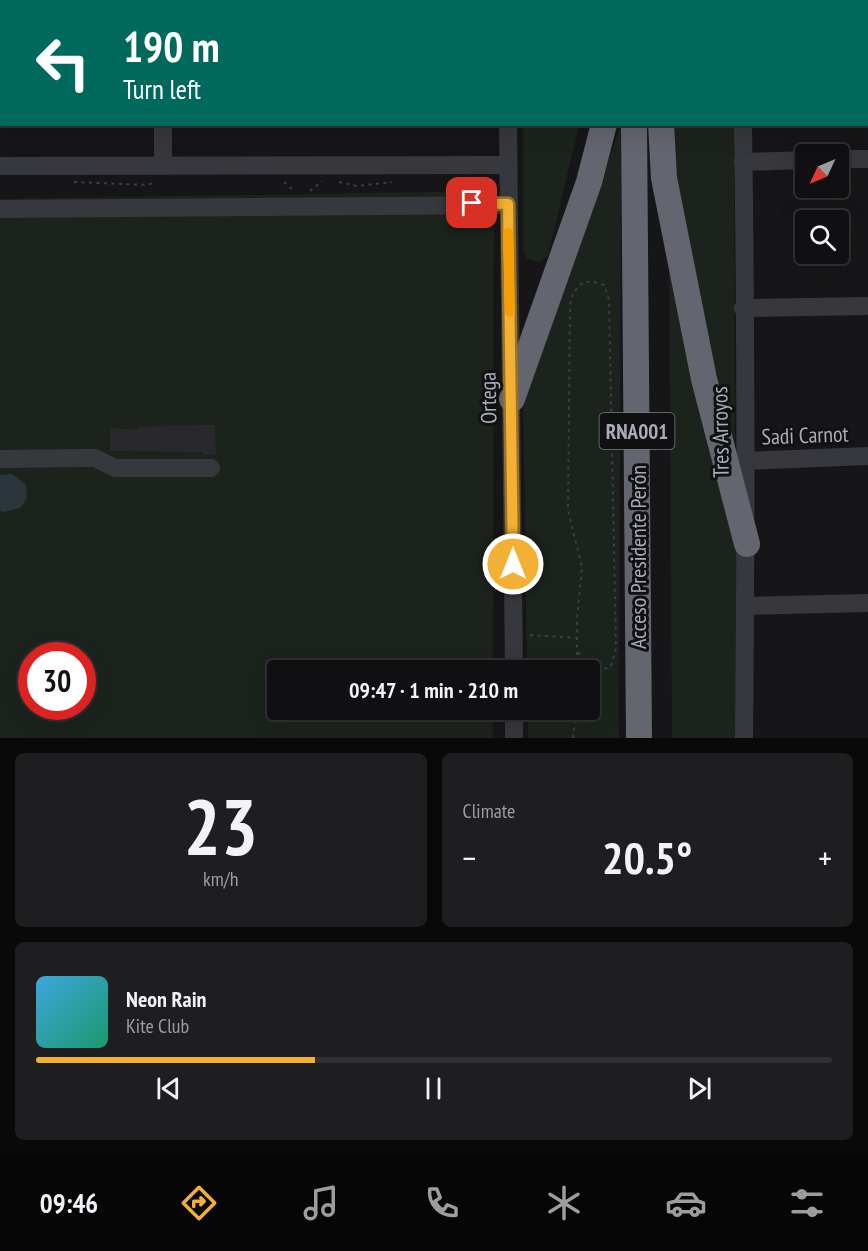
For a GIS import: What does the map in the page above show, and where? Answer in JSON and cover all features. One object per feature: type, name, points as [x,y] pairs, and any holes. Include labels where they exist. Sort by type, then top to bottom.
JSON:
[{"type":"highway","points":[[512,399],[589,182],[603,126]]},
{"type":"highway","name":"Acceso Presidente Perón","points":[[634,126],[639,738]]},
{"type":"highway","name":"Acceso Presidente Perón","points":[[652,126],[656,738]]},
{"type":"highway","points":[[661,126],[664,178],[704,379],[747,544]]},
{"type":"street","points":[[163,126],[163,165]]},
{"type":"street","name":"Ortega","points":[[508,126],[514,660]]},
{"type":"street","name":"Tres Arroyos","points":[[742,126],[744,461],[747,544],[744,738]]},
{"type":"street","points":[[849,159],[868,159]]},
{"type":"street","points":[[743,162],[795,160]]},
{"type":"street","points":[[0,166],[508,165]]},
{"type":"street","points":[[0,208],[508,204]]},
{"type":"street","points":[[743,308],[868,306]]},
{"type":"street","name":"Sadi Carnot","points":[[744,461],[868,456]]},
{"type":"street","points":[[0,459],[95,458],[114,468],[211,468]]},
{"type":"street","points":[[746,606],[868,603]]},
{"type":"street","points":[[513,738],[514,720]]},
{"type":"path","points":[[303,191],[310,191],[324,179]]},
{"type":"path","points":[[282,180],[295,192]]},
{"type":"path","points":[[332,180],[357,186],[397,181]]},
{"type":"path","points":[[578,651],[588,669],[596,673],[610,666],[616,648],[609,299],[604,285],[591,281],[581,284],[573,293],[569,328],[568,510],[582,567],[578,638],[578,651],[578,660]]},
{"type":"path","points":[[514,634],[578,638]]},
{"type":"path","points":[[573,738],[575,720]]},
{"type":"shaded area","points":[[523,126],[579,126],[548,256],[540,262],[527,259],[523,250]]},
{"type":"shaded area","points":[[621,126],[619,738],[528,738],[528,720],[600,720],[600,660],[527,660],[523,398]]},
{"type":"shaded area","points":[[667,126],[734,126],[735,473],[721,435]]},
{"type":"shaded area","points":[[494,191],[493,660],[267,660],[267,720],[493,720],[493,738],[0,738],[0,199]]},
{"type":"shaded area","points":[[669,255],[736,545],[736,738],[672,738]]},
{"type":"shaded area","points":[[12,474],[26,485],[27,498],[20,508],[3,512],[0,511],[0,475]]},
{"type":"building","points":[[215,425],[216,454],[110,451],[110,428],[138,430],[138,427]]},
{"type":"slow traffic","points":[[508,233],[510,312]]},
{"type":"route","points":[[472,203],[508,204],[513,564]]}]
